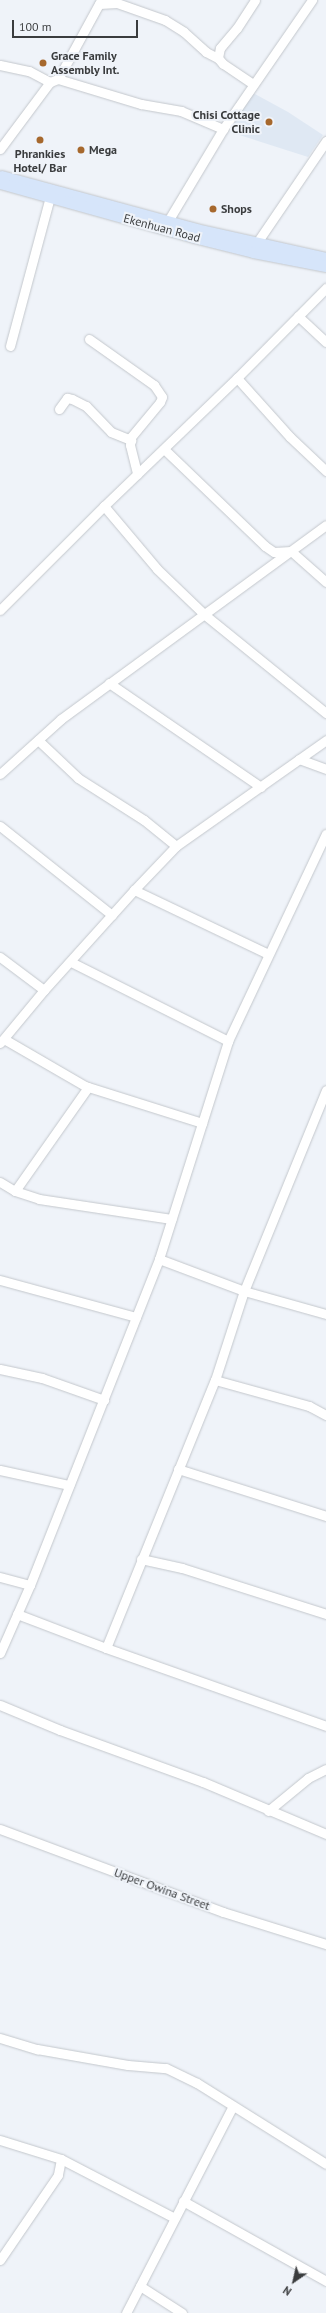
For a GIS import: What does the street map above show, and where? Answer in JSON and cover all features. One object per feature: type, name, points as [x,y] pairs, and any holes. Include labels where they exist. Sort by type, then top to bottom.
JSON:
[{"type":"main road","name":"Ekenhuan Road","points":[[0,176],[256,244],[326,258]]},
{"type":"main road","name":"Ekenhuan Road","points":[[0,183],[50,198],[253,252],[326,266]]},
{"type":"street","points":[[218,58],[220,48],[237,28],[255,0]]},
{"type":"street","points":[[168,221],[223,129],[312,0]]},
{"type":"street","points":[[0,149],[54,81],[100,2],[117,3],[165,20],[184,32],[206,52],[218,58],[223,64],[253,84]]},
{"type":"street","points":[[0,65],[29,71],[54,81],[142,104],[181,111],[223,129]]},
{"type":"street","points":[[256,244],[326,141]]},
{"type":"street","points":[[10,346],[50,198]]},
{"type":"street","points":[[0,610],[104,506],[237,378],[326,288]]},
{"type":"street","points":[[298,316],[326,342]]},
{"type":"street","points":[[89,339],[154,385],[162,397],[160,402],[131,437],[137,474]]},
{"type":"street","points":[[237,378],[290,437],[326,471]]},
{"type":"street","points":[[59,409],[67,398],[72,399],[86,406],[111,432],[131,440]]},
{"type":"street","points":[[164,449],[266,546],[274,552],[291,551],[326,582]]},
{"type":"street","points":[[104,506],[157,569],[205,615],[326,713]]},
{"type":"street","points":[[0,774],[61,719],[326,526]]},
{"type":"street","points":[[109,683],[261,787]]},
{"type":"street","points":[[38,740],[78,778],[144,820],[176,846]]},
{"type":"street","points":[[202,1123],[88,1087],[2,1041],[44,990],[71,962],[134,890],[176,846],[326,740]]},
{"type":"street","points":[[299,759],[326,770]]},
{"type":"street","points":[[0,826],[112,915]]},
{"type":"street","points":[[0,1652],[30,1585],[159,1259],[228,1041],[326,834]]},
{"type":"street","points":[[134,890],[268,954]]},
{"type":"street","points":[[0,957],[44,990]]},
{"type":"street","points":[[71,962],[228,1041]]},
{"type":"street","points":[[16,1191],[88,1087]]},
{"type":"street","points":[[106,1648],[215,1380],[244,1291],[326,1090]]},
{"type":"street","points":[[0,1182],[16,1191],[39,1199],[172,1219]]},
{"type":"street","points":[[159,1259],[244,1291],[326,1314]]},
{"type":"street","points":[[0,1280],[136,1317]]},
{"type":"street","points":[[0,1369],[42,1378],[104,1400]]},
{"type":"street","points":[[215,1380],[309,1406],[326,1415]]},
{"type":"street","points":[[178,1469],[326,1516]]},
{"type":"street","points":[[0,1470],[69,1485]]},
{"type":"street","points":[[141,1559],[182,1568],[326,1614]]},
{"type":"street","points":[[0,1577],[30,1585]]},
{"type":"street","points":[[17,1614],[106,1648],[326,1726]]},
{"type":"street","points":[[0,1705],[60,1730],[203,1782],[268,1811],[326,1834]]},
{"type":"street","points":[[268,1811],[308,1778],[326,1769]]},
{"type":"street","name":"Upper Owina Street","points":[[0,1829],[223,1912],[326,1944]]},
{"type":"street","points":[[0,2038],[37,2049],[128,2065],[166,2068],[197,2082],[232,2106],[326,2164]]},
{"type":"street","points":[[126,2313],[232,2106]]},
{"type":"street","points":[[0,2140],[61,2159],[175,2218]]},
{"type":"street","points":[[0,2260],[4,2247],[58,2176],[61,2159]]},
{"type":"street","points":[[183,2201],[326,2281]]},
{"type":"street","points":[[140,2286],[182,2313]]},
{"type":"shaded area","name":"Chisi Cottage Clinic","points":[[251,92],[288,112],[323,135],[308,157],[230,132]]},
{"type":"place","name":"Grace Family Assembly Int.","points":[[43,63]]},
{"type":"place","name":"Chisi Cottage Clinic","points":[[269,122]]},
{"type":"place","name":"Phrankies Hotel/ Bar","points":[[40,140]]},
{"type":"place","name":"Mega","points":[[81,150]]},
{"type":"place","name":"Shops","points":[[213,209]]}]
